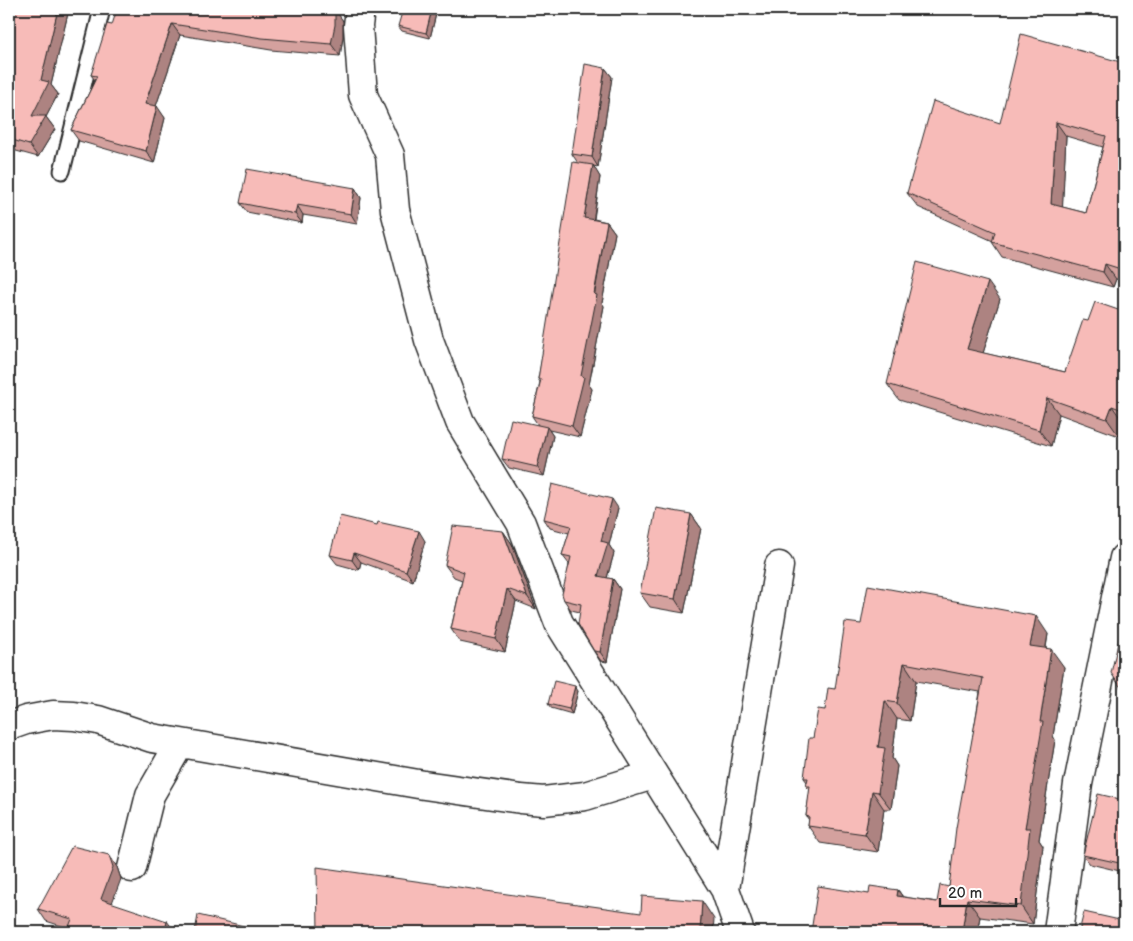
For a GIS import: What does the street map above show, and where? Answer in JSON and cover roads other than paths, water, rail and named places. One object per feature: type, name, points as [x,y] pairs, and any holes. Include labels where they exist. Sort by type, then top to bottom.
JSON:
[{"type":"street","points":[[360,9],[358,26],[363,95],[390,155],[395,210],[429,340],[460,422],[521,523],[559,623],[725,889],[740,932]]},
{"type":"street","points":[[1058,932],[1078,784],[1124,558]]},
{"type":"street","points":[[725,889],[779,566]]},
{"type":"street","points":[[9,726],[26,720],[53,715],[74,716],[98,720],[152,738],[424,785],[544,801],[584,796],[653,775]]},
{"type":"street","points":[[132,868],[150,795],[180,743]]},
{"type":"lane","points":[[62,171],[102,9]]}]
